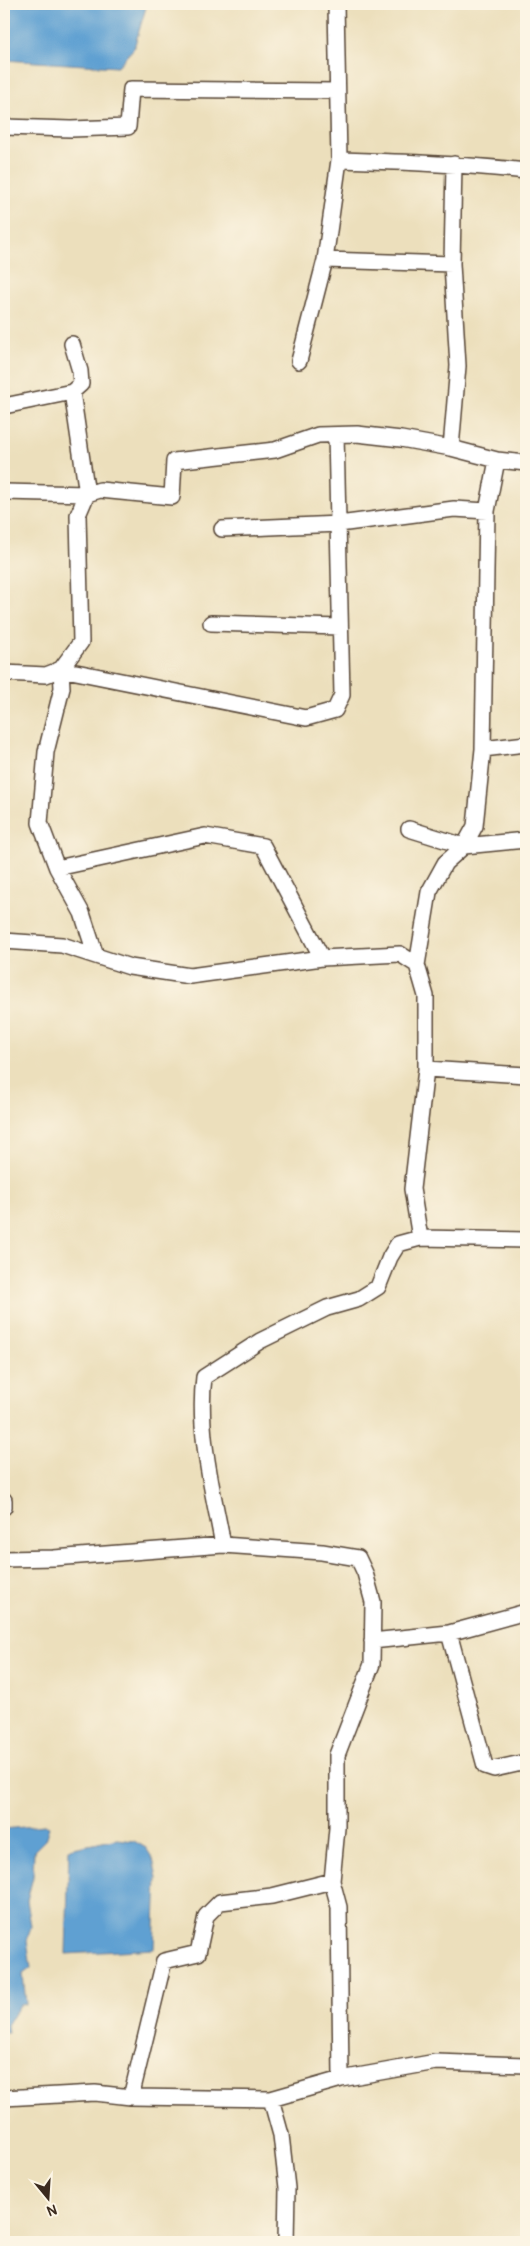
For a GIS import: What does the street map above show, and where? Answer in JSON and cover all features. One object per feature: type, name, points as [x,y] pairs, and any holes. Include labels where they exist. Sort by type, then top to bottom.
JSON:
[{"type":"street","points":[[299,361],[325,260],[338,160],[336,4]]},
{"type":"street","points":[[4,127],[71,129],[128,127],[132,89],[337,91]]},
{"type":"street","points":[[338,160],[454,164],[526,171]]},
{"type":"street","points":[[451,448],[458,366],[452,264],[454,164]]},
{"type":"street","points":[[325,260],[452,264]]},
{"type":"street","points":[[4,404],[9,405],[72,392],[81,384],[80,371],[72,344]]},
{"type":"street","points":[[4,673],[46,675],[61,669],[81,642],[78,515],[87,494],[72,392]]},
{"type":"street","points":[[61,669],[306,718],[335,710],[342,695],[336,435]]},
{"type":"street","points":[[4,492],[87,494],[100,490],[172,497],[174,461],[275,450],[318,436],[336,435],[401,439],[451,448],[497,460],[526,463]]},
{"type":"street","points":[[420,1238],[412,1189],[426,1069],[426,996],[417,965],[430,892],[445,863],[464,846],[475,826],[483,749],[487,511],[497,460]]},
{"type":"street","points":[[222,529],[339,524],[454,510],[487,511]]},
{"type":"street","points":[[211,622],[339,627]]},
{"type":"street","points":[[61,669],[62,688],[46,752],[40,823],[57,868],[82,913],[96,956]]},
{"type":"street","points":[[483,749],[526,744]]},
{"type":"street","points":[[409,830],[464,846],[526,840]]},
{"type":"street","points":[[57,868],[206,836],[263,846],[322,958]]},
{"type":"street","points":[[4,941],[62,945],[130,967],[190,976],[322,958],[400,954],[417,965]]},
{"type":"street","points":[[426,1069],[526,1076]]},
{"type":"street","points":[[223,1544],[208,1465],[201,1398],[204,1377],[260,1340],[326,1308],[359,1298],[378,1288],[390,1257],[398,1244],[420,1238],[526,1240]]},
{"type":"street","points":[[4,1500],[4,1506]]},
{"type":"street","points":[[4,1559],[107,1554],[223,1544],[322,1552],[358,1558],[365,1573],[373,1602],[372,1664],[337,1755],[337,1828],[332,1881],[339,1907],[341,2078]]},
{"type":"street","points":[[372,1641],[449,1633],[526,1612]]},
{"type":"street","points":[[449,1633],[485,1766],[494,1769],[526,1762]]},
{"type":"street","points":[[131,2097],[164,1961],[198,1953],[206,1916],[220,1902],[272,1896],[332,1881]]},
{"type":"street","points":[[4,2098],[95,2093],[131,2097],[271,2099],[341,2078],[436,2062],[526,2065]]},
{"type":"street","points":[[271,2099],[281,2135],[287,2188],[286,2242]]},
{"type":"water","points":[[4,4],[147,4],[134,48],[117,67],[4,60]]},
{"type":"water","points":[[44,1825],[49,1827],[45,1840],[34,1851],[33,1877],[27,1900],[31,1926],[27,1941],[31,1968],[23,1974],[26,2004],[20,2005],[7,2025],[8,2033],[4,2033],[4,1829]]},
{"type":"water","points":[[117,1839],[134,1841],[146,1848],[153,1859],[157,1878],[154,1949],[66,1954],[69,1849]]}]
